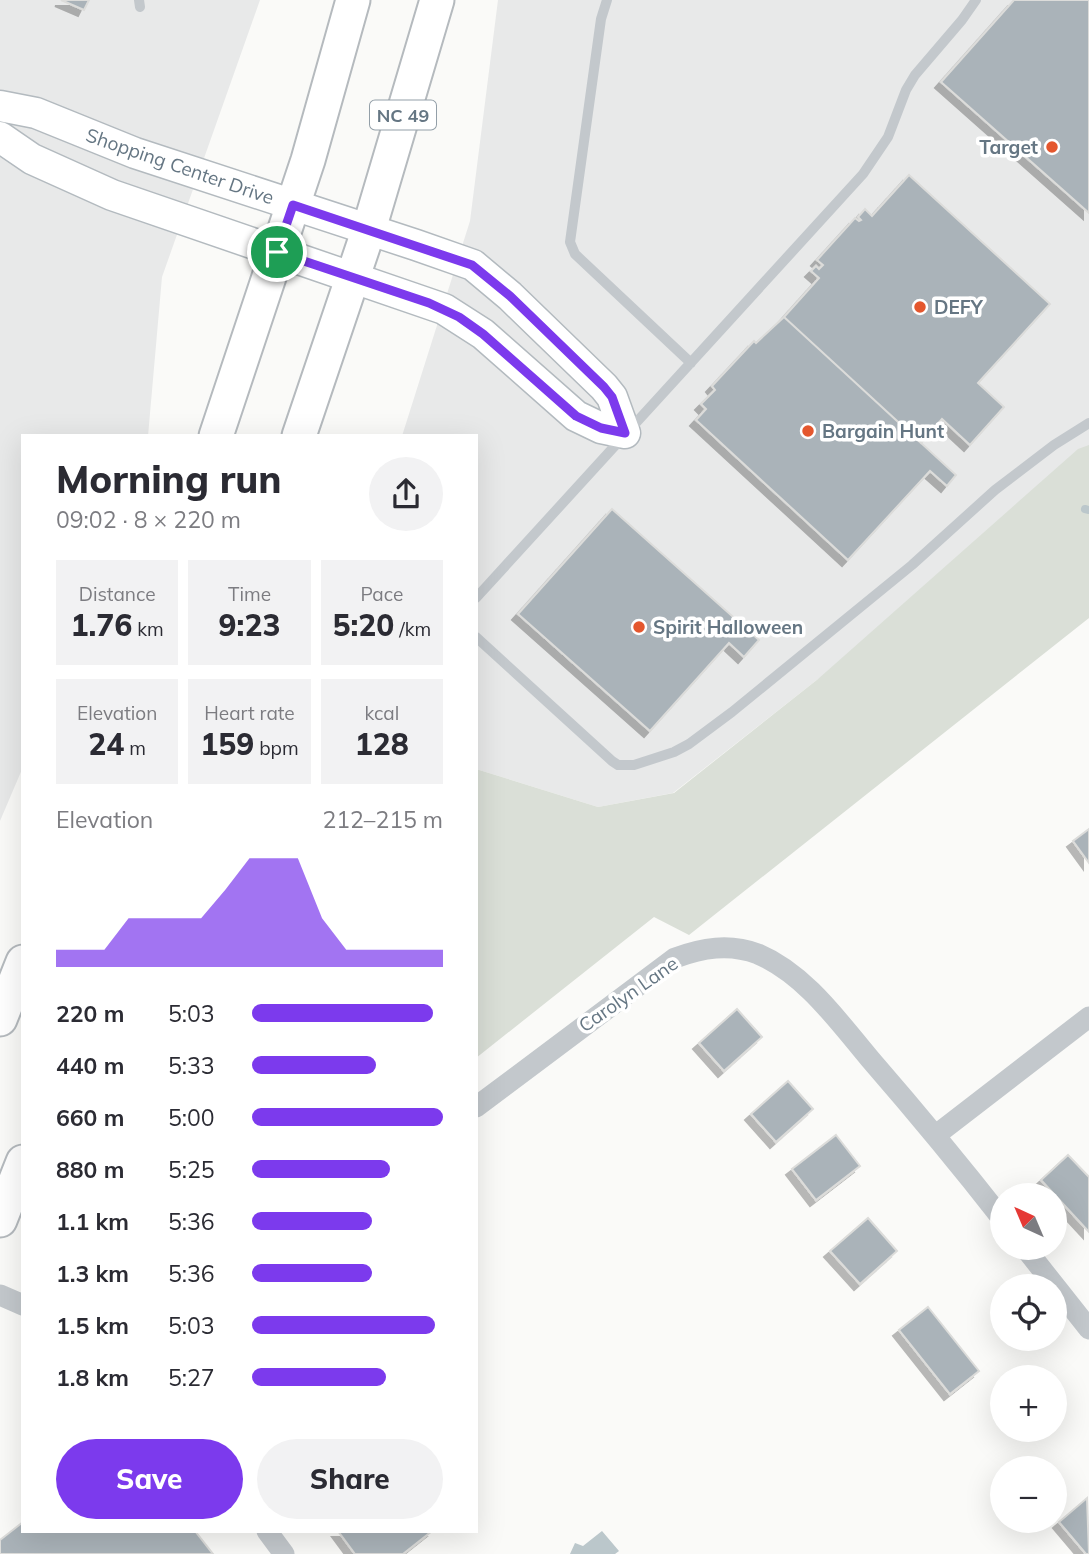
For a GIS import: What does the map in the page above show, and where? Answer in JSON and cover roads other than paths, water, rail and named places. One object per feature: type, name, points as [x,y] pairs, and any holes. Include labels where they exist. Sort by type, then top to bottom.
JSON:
[{"type":"main road","points":[[217,434],[293,205],[353,0]]},
{"type":"main road","name":"NC 49","points":[[300,434],[369,229],[437,0]]},
{"type":"main road","points":[[0,1019],[21,967]]},
{"type":"main road","points":[[0,1220],[21,1167]]},
{"type":"street","name":"Shopping Center Drive","points":[[0,106],[36,113],[135,153],[462,261],[485,274],[604,387],[612,397],[625,433]]},
{"type":"street","points":[[0,137],[32,159],[112,195],[429,303],[459,317],[483,334],[576,416],[601,428],[625,433]]},
{"type":"street","name":"Carolyn Lane","points":[[478,1106],[675,958],[716,947],[745,950],[771,961],[810,990],[936,1135],[990,1204]]},
{"type":"street","points":[[936,1135],[1089,1017]]},
{"type":"street","points":[[1034,1260],[1089,1329]]},
{"type":"street","points":[[0,1295],[21,1305]]},
{"type":"street","points":[[268,1533],[284,1554]]},
{"type":"lane","points":[[607,0],[601,19],[570,242],[575,254],[691,363]]},
{"type":"lane","points":[[478,596],[863,174],[888,137],[906,90],[915,75],[976,0]]},
{"type":"lane","points":[[478,638],[612,761],[625,766],[656,759],[689,744],[732,712],[912,565],[995,491],[1054,445],[1089,423]]},
{"type":"waterway","points":[[1085,509],[1089,510]]},
{"type":"place","name":"Target","points":[[1052,147]]},
{"type":"place","name":"DEFY","points":[[920,307]]},
{"type":"place","name":"Bargain Hunt","points":[[808,431]]},
{"type":"place","name":"Spirit Halloween","points":[[639,627]]}]
